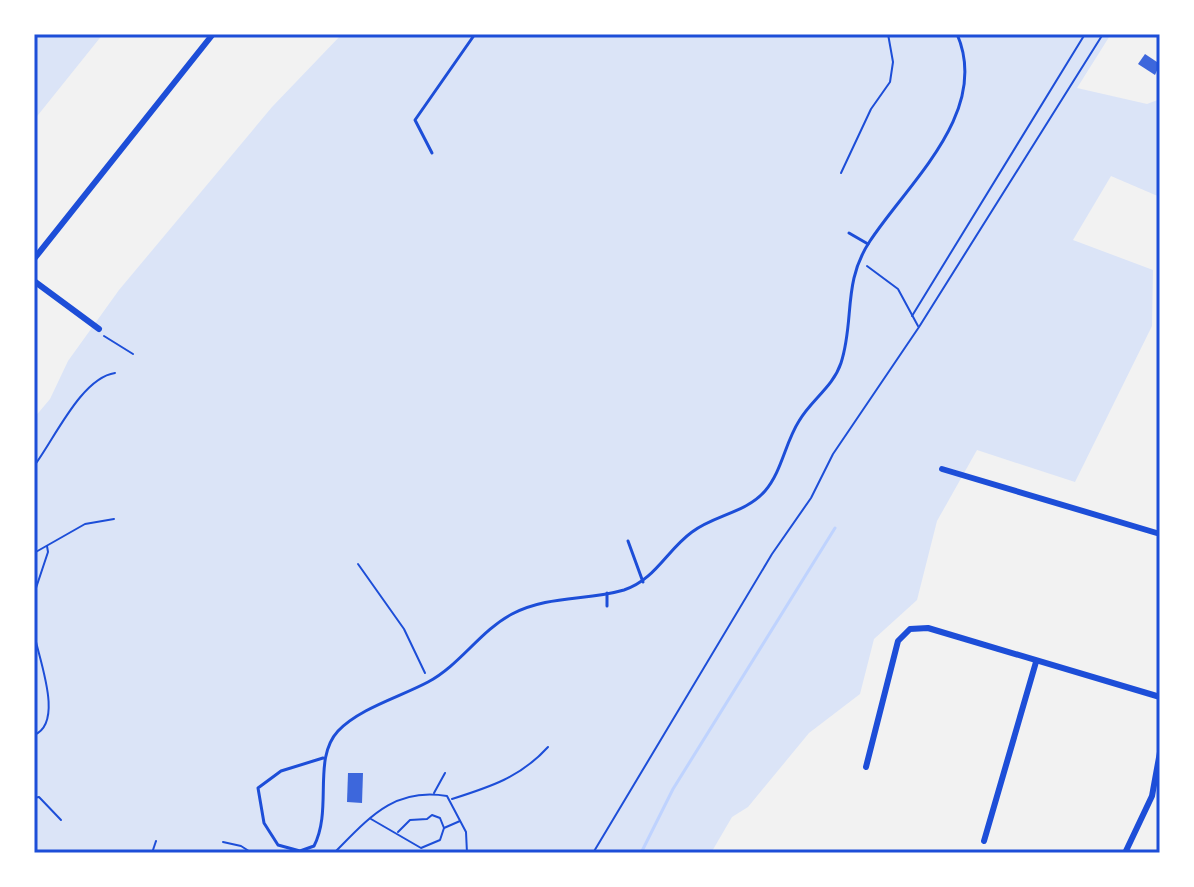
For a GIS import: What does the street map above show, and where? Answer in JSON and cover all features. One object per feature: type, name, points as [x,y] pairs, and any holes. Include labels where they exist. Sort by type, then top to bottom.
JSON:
[{"type":"street","points":[[34,259],[213,34]]},
{"type":"street","points":[[34,281],[99,329]]},
{"type":"street","points":[[942,469],[1160,534]]},
{"type":"street","points":[[866,767],[898,641],[910,629],[928,628],[1160,697]]},
{"type":"street","points":[[984,841],[1036,662]]},
{"type":"street","points":[[1125,853],[1152,796],[1160,752]]},
{"type":"lane","points":[[432,153],[415,120],[475,34]]},
{"type":"lane","points":[[323,758],[281,771],[258,788],[264,823],[278,845],[300,851],[311,848],[317,841],[326,781],[323,758],[335,734],[353,719],[429,681],[509,616],[555,598],[607,593],[643,582],[692,532],[748,505],[773,481],[796,425],[810,403],[832,382],[842,362],[849,294],[858,262],[932,158],[955,118],[963,60],[957,34]]},
{"type":"lane","points":[[849,233],[868,244]]},
{"type":"lane","points":[[628,541],[643,582]]},
{"type":"lane","points":[[607,593],[607,606]]},
{"type":"path","points":[[841,173],[871,109],[890,82],[893,62],[888,34]]},
{"type":"path","points":[[912,316],[1085,34]]},
{"type":"path","points":[[593,853],[772,554],[811,498],[833,454],[919,327],[1103,34]]},
{"type":"path","points":[[858,262],[892,283],[919,327]]},
{"type":"path","points":[[99,329],[133,354]]},
{"type":"path","points":[[34,466],[93,381],[115,373]]},
{"type":"path","points":[[34,553],[85,524],[114,519]]},
{"type":"path","points":[[34,594],[48,552],[46,545]]},
{"type":"path","points":[[358,564],[404,629],[429,681]]},
{"type":"path","points":[[34,633],[47,678],[47,722],[42,732],[34,735]]},
{"type":"path","points":[[334,853],[369,818],[417,792],[450,800],[510,779],[532,765],[548,747]]},
{"type":"path","points":[[434,794],[445,773]]},
{"type":"path","points":[[34,798],[39,797],[61,820]]},
{"type":"path","points":[[450,800],[461,821],[467,853]]},
{"type":"path","points":[[369,818],[386,829],[398,832],[414,846],[428,847],[440,840],[444,828],[440,818],[432,815],[427,819],[410,820],[398,832]]},
{"type":"path","points":[[444,828],[461,821]]},
{"type":"path","points":[[152,853],[156,841]]},
{"type":"path","points":[[223,842],[241,846],[252,853]]},
{"type":"shaded area","points":[[34,34],[103,34],[34,120]]},
{"type":"shaded area","points":[[342,34],[1111,34],[1077,88],[1147,104],[1160,99],[1160,197],[1111,176],[1073,240],[1153,270],[1152,326],[1075,482],[977,450],[937,521],[917,600],[874,639],[860,694],[809,733],[748,807],[732,817],[711,853],[34,853],[34,418],[50,399],[68,361],[119,290],[272,107]]},
{"type":"building","points":[[1145,54],[1160,64],[1155,75],[1138,64]]},
{"type":"building","points":[[348,773],[363,773],[362,803],[347,802]]},
{"type":"waterway","points":[[641,853],[673,789],[835,528]]}]
